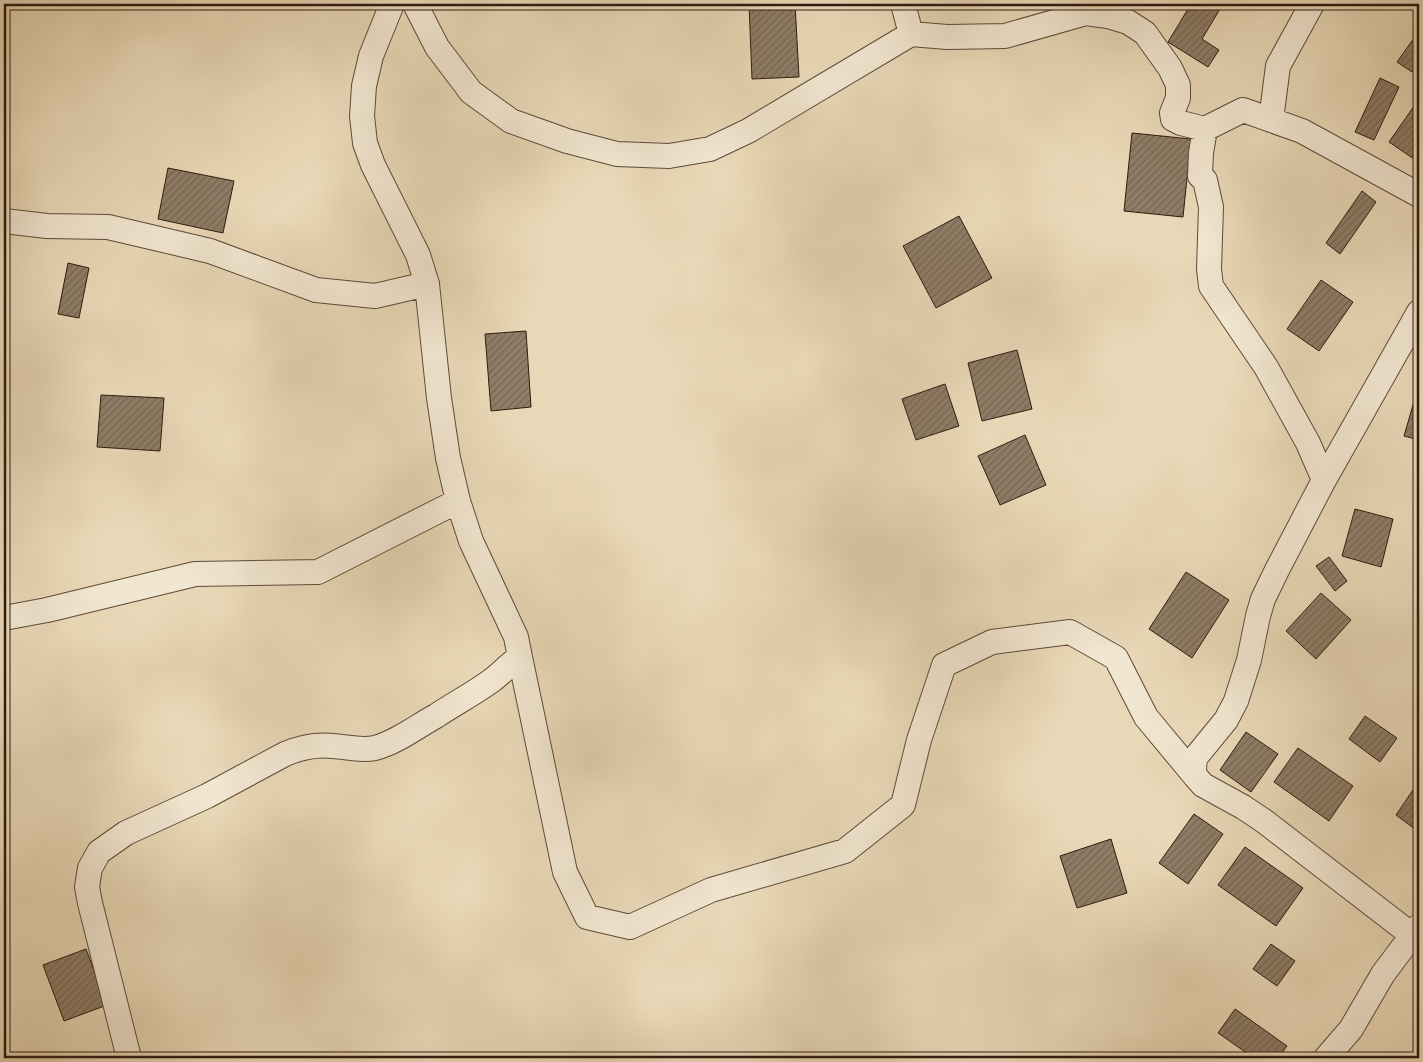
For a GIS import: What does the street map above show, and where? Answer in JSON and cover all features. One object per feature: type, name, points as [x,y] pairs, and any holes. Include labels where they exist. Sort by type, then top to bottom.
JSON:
[{"type":"street","points":[[392,4],[370,56],[364,86],[362,116],[365,143],[373,165],[418,255],[427,284],[446,449],[458,500],[471,541],[516,638],[565,872],[587,917],[630,926],[712,890],[845,852],[904,805],[918,740],[944,665],[992,642],[1070,632],[1116,658],[1146,717],[1202,785],[1243,807],[1264,821],[1415,930],[1383,974],[1351,1029],[1326,1058]]},
{"type":"street","points":[[415,4],[437,47],[471,92],[511,121],[567,141],[616,154],[669,156],[710,149],[748,131],[911,34],[947,37],[1004,36],[1086,13],[1108,16],[1128,22],[1144,33],[1170,68],[1178,85],[1178,98],[1172,113],[1173,119],[1180,123],[1205,129],[1243,110],[1302,131],[1419,195]]},
{"type":"street","points":[[903,4],[911,34]]},
{"type":"street","points":[[1271,120],[1278,66],[1312,4]]},
{"type":"street","points":[[1205,129],[1200,176],[1205,180],[1211,207],[1209,269],[1211,286],[1266,367],[1308,443],[1324,480]]},
{"type":"street","points":[[4,221],[47,226],[108,227],[210,251],[316,290],[375,296],[427,284]]},
{"type":"street","points":[[1195,776],[1195,758],[1226,720],[1236,701],[1249,660],[1263,599],[1324,480],[1419,312]]},
{"type":"street","points":[[4,618],[48,610],[195,574],[318,572],[458,500]]},
{"type":"street","points":[[129,1058],[87,887],[90,868],[99,852],[126,833],[207,796],[299,748],[313,745],[357,749],[374,748],[394,741],[490,682],[520,657]]},
{"type":"building","points":[[749,4],[795,4],[799,77],[752,79]]},
{"type":"building","points":[[1191,4],[1223,4],[1202,39],[1219,50],[1208,67],[1168,42]]},
{"type":"building","points":[[1419,31],[1419,62],[1412,72],[1397,62]]},
{"type":"building","points":[[1380,78],[1399,87],[1374,140],[1355,132]]},
{"type":"building","points":[[1419,99],[1419,151],[1414,159],[1389,142]]},
{"type":"building","points":[[1132,133],[1191,139],[1183,217],[1124,211]]},
{"type":"building","points":[[168,168],[234,181],[223,233],[158,219]]},
{"type":"building","points":[[1362,191],[1376,202],[1340,254],[1326,243]]},
{"type":"building","points":[[959,216],[992,278],[936,308],[903,246]]},
{"type":"building","points":[[68,263],[89,268],[79,318],[58,314]]},
{"type":"building","points":[[1321,280],[1353,302],[1319,351],[1287,329]]},
{"type":"building","points":[[526,331],[531,407],[491,411],[485,334]]},
{"type":"building","points":[[1017,350],[1032,409],[982,421],[968,363]]},
{"type":"building","points":[[945,384],[959,426],[916,440],[902,399]]},
{"type":"building","points":[[101,395],[164,398],[160,451],[97,447]]},
{"type":"building","points":[[1415,398],[1419,399],[1419,440],[1404,436]]},
{"type":"building","points":[[1025,435],[1046,485],[1000,505],[978,456]]},
{"type":"building","points":[[1355,509],[1393,519],[1381,567],[1342,556]]},
{"type":"building","points":[[1329,557],[1347,581],[1335,591],[1316,566]]},
{"type":"building","points":[[1186,572],[1229,600],[1192,658],[1149,629]]},
{"type":"building","points":[[1321,593],[1351,620],[1316,659],[1286,631]]},
{"type":"building","points":[[1365,716],[1397,738],[1380,762],[1349,739]]},
{"type":"building","points":[[1246,732],[1278,754],[1251,792],[1220,770]]},
{"type":"building","points":[[1298,748],[1353,786],[1329,821],[1274,782]]},
{"type":"building","points":[[1419,781],[1419,832],[1396,815]]},
{"type":"building","points":[[1194,814],[1223,834],[1188,884],[1159,863]]},
{"type":"building","points":[[1111,839],[1127,893],[1077,908],[1060,856]]},
{"type":"building","points":[[1245,847],[1303,888],[1276,926],[1218,885]]},
{"type":"building","points":[[1271,944],[1295,961],[1277,986],[1253,969]]},
{"type":"building","points":[[86,949],[107,1005],[64,1021],[43,965]]},
{"type":"building","points":[[1235,1009],[1287,1046],[1278,1058],[1254,1058],[1218,1033]]}]
